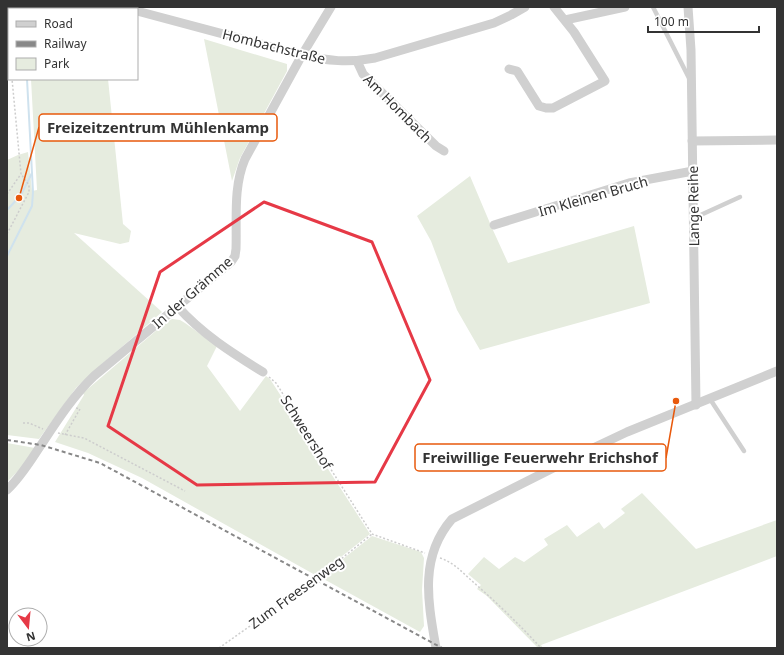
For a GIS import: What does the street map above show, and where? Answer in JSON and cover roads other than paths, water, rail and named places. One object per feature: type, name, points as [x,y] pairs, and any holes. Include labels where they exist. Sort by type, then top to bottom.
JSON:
[{"type":"street","name":"In der Grämme","points":[[7,490],[28,465],[69,404],[84,386],[231,262],[235,256],[237,189],[240,171],[245,159],[302,55],[331,7]]},
{"type":"street","name":"Hombachstraße","points":[[138,11],[322,60],[341,62],[375,58],[494,23],[525,7]]},
{"type":"street","points":[[509,69],[517,71],[539,106],[546,108],[553,108],[604,81],[574,32],[554,7]]},
{"type":"street","points":[[565,20],[625,7]]},
{"type":"street","name":"Lange Reihe","points":[[688,7],[693,171],[696,405]]},
{"type":"street","name":"Am Hombach","points":[[356,61],[363,74],[436,146],[444,151]]},
{"type":"street","points":[[692,141],[777,140]]},
{"type":"street","name":"Im Kleinen Bruch","points":[[494,225],[629,183],[693,171]]},
{"type":"street","points":[[177,306],[204,332],[263,372]]},
{"type":"street","points":[[436,648],[429,593],[430,570],[432,555],[443,530],[452,519],[591,448],[777,371]]},
{"type":"lane","points":[[653,7],[691,84]]},
{"type":"lane","points":[[693,218],[740,197]]},
{"type":"lane","points":[[710,399],[744,450]]},
{"type":"waterway","points":[[7,256],[32,206],[33,192],[27,80]]},
{"type":"waterway","points":[[7,210],[21,195],[32,173]]},
{"type":"railway","points":[[7,440],[41,445],[100,463],[442,648]]},
{"type":"place","name":"Freizeitzentrum Mühlenkamp","points":[[19,198]]},
{"type":"place","name":"Freiwillige Feuerwehr Erichshof","points":[[676,401]]}]
